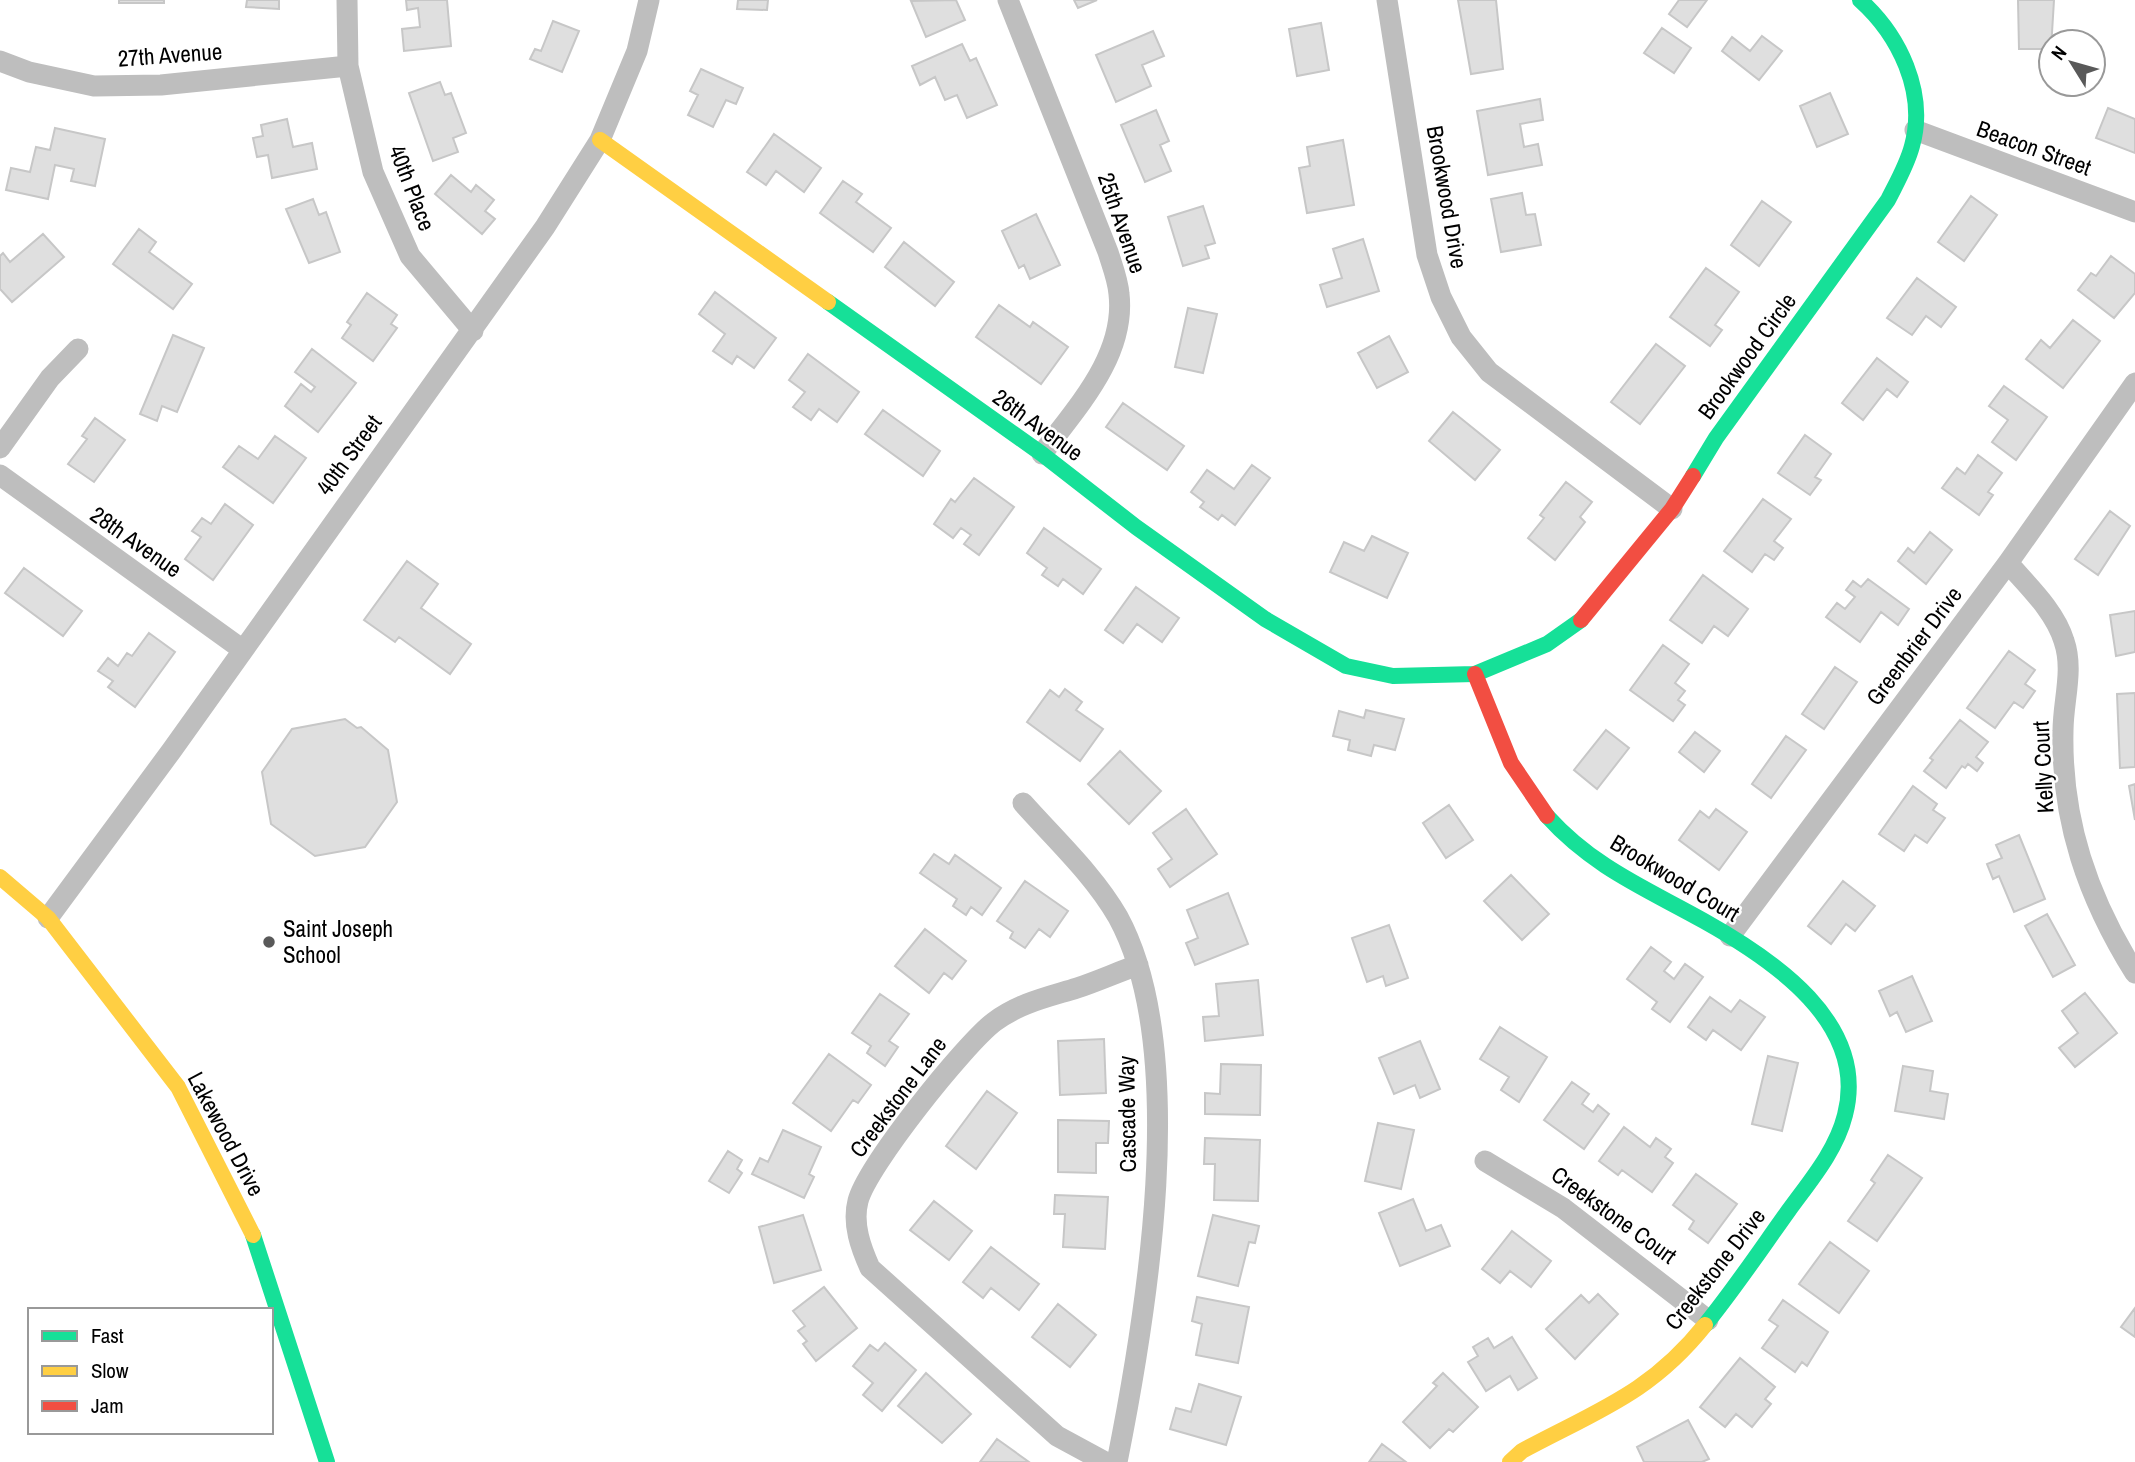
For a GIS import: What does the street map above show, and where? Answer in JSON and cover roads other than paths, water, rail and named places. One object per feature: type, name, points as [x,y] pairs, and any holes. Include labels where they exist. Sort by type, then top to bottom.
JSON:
[{"type":"street","name":"40th Place","points":[[347,0],[348,66],[373,172],[410,256],[473,331]]},
{"type":"street","name":"40th Street","points":[[48,918],[473,331],[600,140],[637,51],[649,0]]},
{"type":"street","name":"25th Avenue","points":[[1008,0],[1108,252],[1119,294],[1115,338],[1097,379],[1042,454]]},
{"type":"street","name":"Brookwood Drive","points":[[1387,0],[1427,255],[1441,297],[1461,337],[1489,372],[1672,509]]},
{"type":"street","name":"Brookwood Circle","points":[[1475,674],[1547,644],[1585,617],[1672,509],[1716,438],[1888,200],[1908,159],[1915,130],[1910,76],[1895,35],[1860,0]]},
{"type":"street","name":"27th Avenue","points":[[0,61],[29,72],[94,86],[161,85],[348,66]]},
{"type":"street","name":"Beacon Street","points":[[1915,130],[2135,212]]},
{"type":"street","name":"26th Avenue","points":[[600,140],[1042,454],[1136,527],[1265,620],[1346,666],[1393,676],[1475,674]]},
{"type":"street","points":[[0,448],[50,378],[78,349]]},
{"type":"street","name":"Greenbrier Drive","points":[[1730,936],[2008,563],[2135,383]]},
{"type":"street","name":"28th Avenue","points":[[0,475],[243,650]]},
{"type":"street","name":"Kelly Court","points":[[2008,563],[2042,601],[2064,640],[2068,685],[2063,730],[2067,797],[2081,864],[2106,927],[2135,973]]},
{"type":"street","name":"Brookwood Court","points":[[1475,674],[1501,743],[1521,782],[1542,811],[1616,875],[1730,936],[1790,977],[1824,1013],[1833,1030]]},
{"type":"street","name":"Cascade Way","points":[[1023,803],[1101,891],[1119,919],[1138,965],[1150,1022],[1157,1092],[1152,1249],[1117,1462]]},
{"type":"street","name":"Lakewood Drive","points":[[0,877],[48,918],[178,1087],[251,1232],[327,1462]]},
{"type":"street","name":"Creekstone Lane","points":[[1105,1462],[1057,1436],[870,1268],[861,1246],[858,1200],[879,1161],[962,1052],[994,1022],[1035,999],[1138,965]]},
{"type":"street","name":"Creekstone Drive","points":[[1510,1462],[1522,1451],[1644,1386],[1708,1320],[1832,1148],[1848,1102],[1846,1057],[1833,1030]]},
{"type":"street","name":"Creekstone Court","points":[[1485,1161],[1563,1208],[1708,1320]]},
{"type":"place","name":"Saint Joseph School","points":[[269,942]]}]
